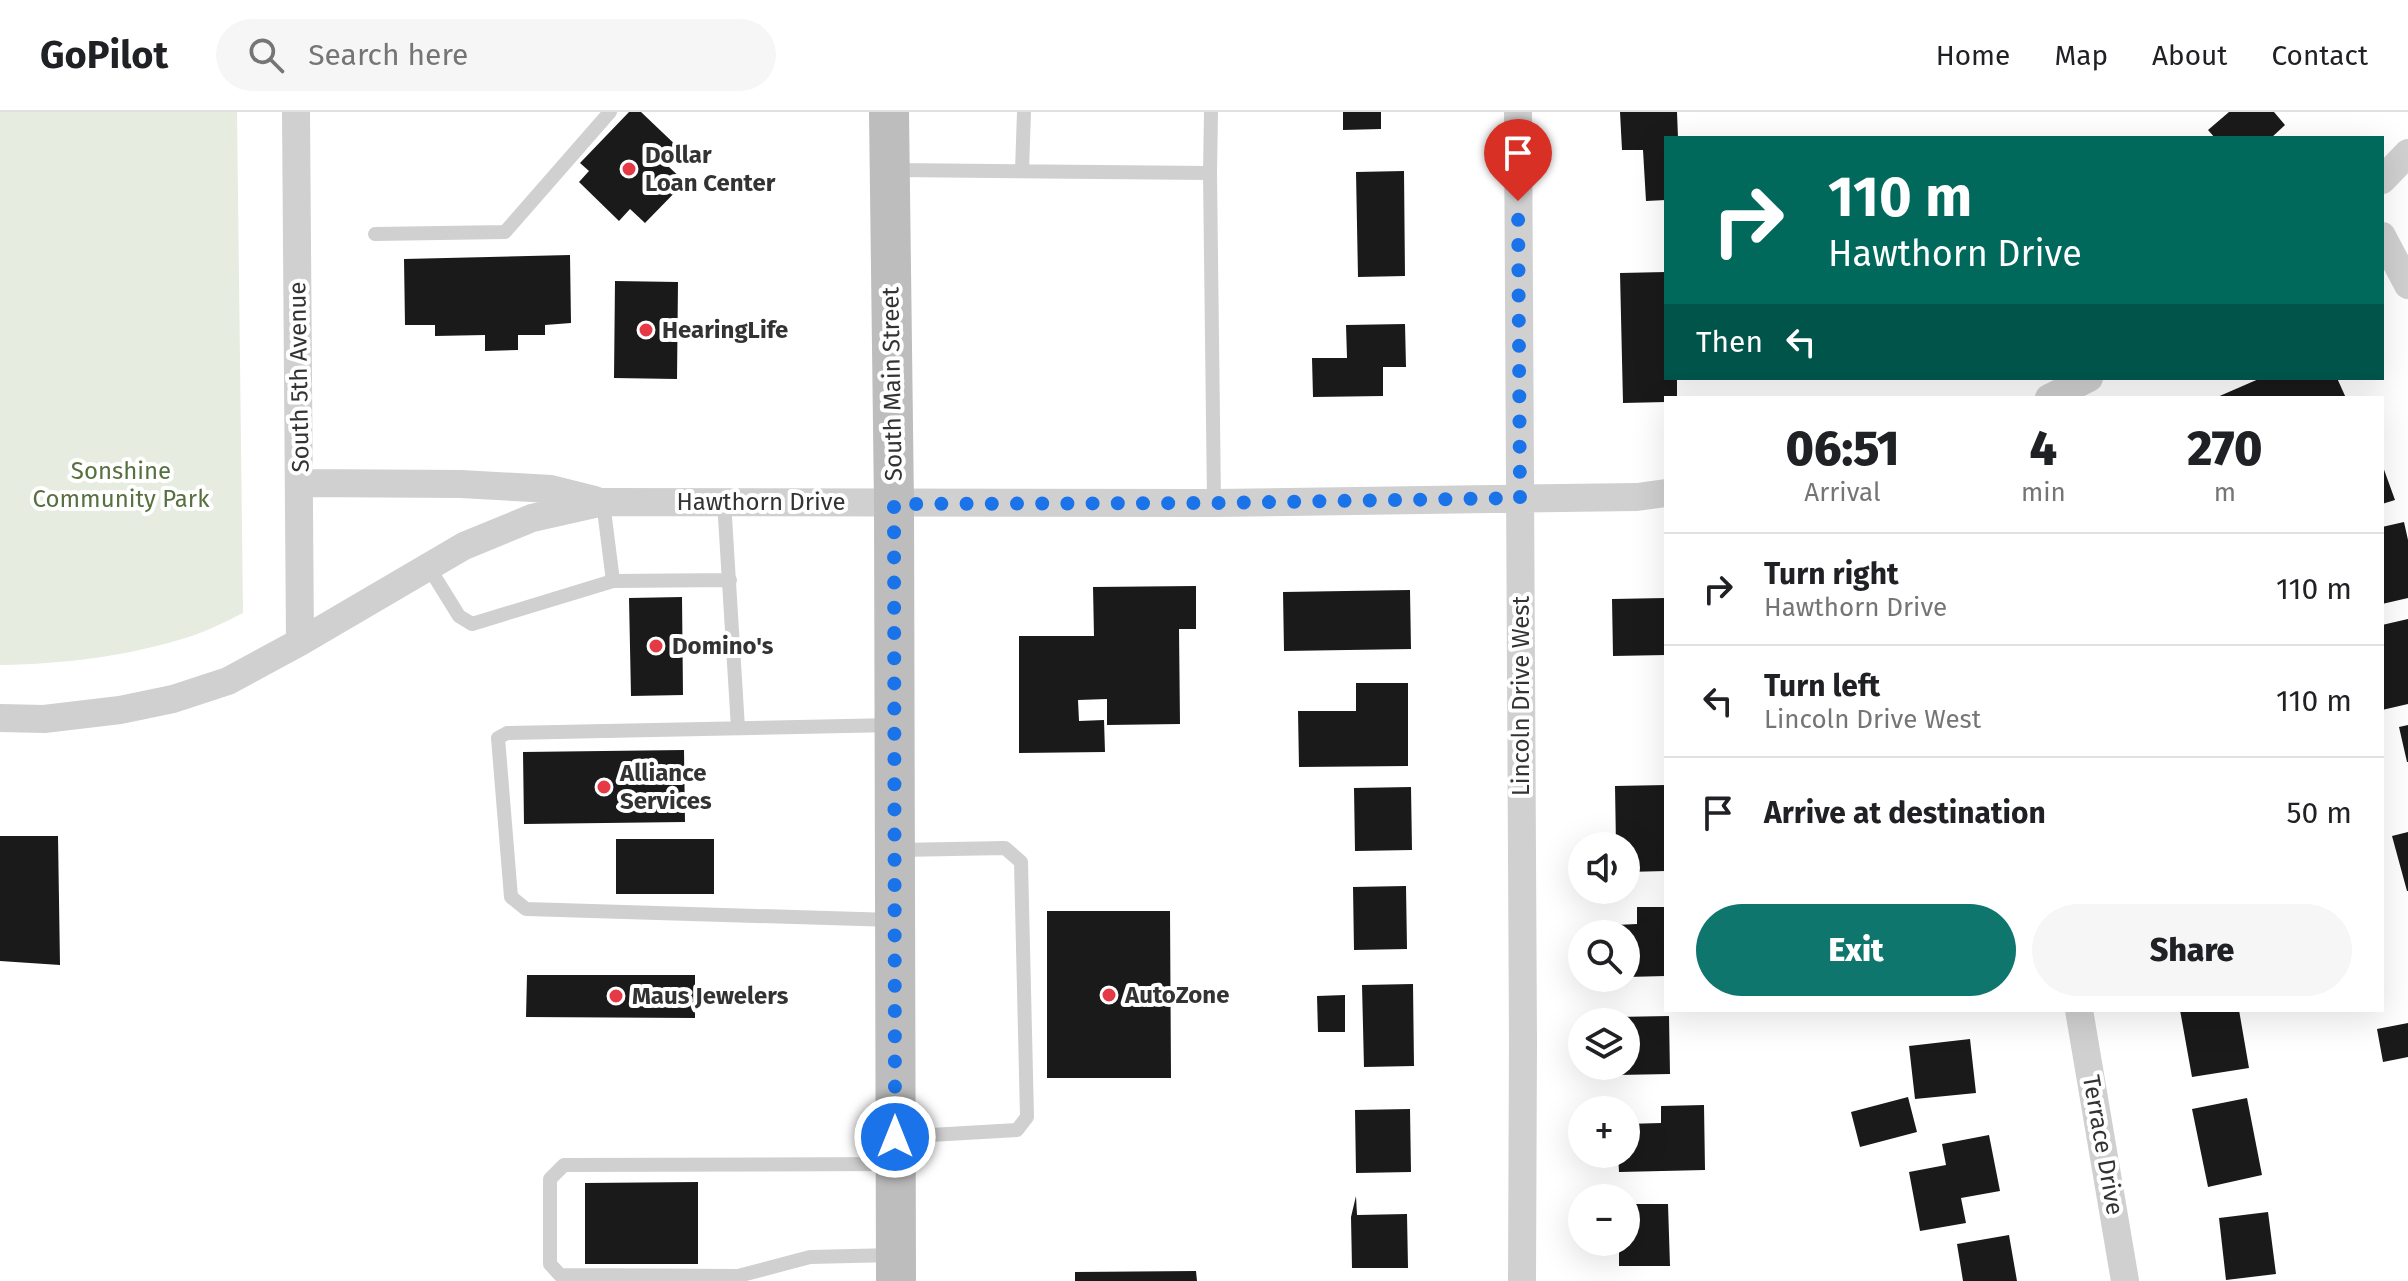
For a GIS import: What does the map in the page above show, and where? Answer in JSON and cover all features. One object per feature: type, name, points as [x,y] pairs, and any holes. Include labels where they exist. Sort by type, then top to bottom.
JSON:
[{"type":"main road","name":"South Main Street","points":[[889,112],[894,504],[896,1268]]},
{"type":"street","name":"South 5th Avenue","points":[[296,112],[300,642]]},
{"type":"street","name":"Lincoln Drive West","points":[[1518,112],[1522,1281]]},
{"type":"street","points":[[2384,178],[2408,153]]},
{"type":"street","points":[[2384,240],[2408,285]]},
{"type":"street","points":[[2053,396],[2085,380]]},
{"type":"street","points":[[300,483],[461,484],[551,489],[603,502]]},
{"type":"street","name":"Hawthorn Drive","points":[[0,718],[44,719],[120,710],[173,699],[228,681],[464,546],[532,518],[603,502],[1214,503],[1637,497],[1664,493]]},
{"type":"street","name":"Terrace Drive","points":[[2079,1012],[2125,1281]]},
{"type":"lane","points":[[375,234],[505,232],[610,112]]},
{"type":"lane","points":[[1022,171],[1024,112]]},
{"type":"lane","points":[[1211,112],[1214,503]]},
{"type":"lane","points":[[890,170],[1210,173]]},
{"type":"lane","points":[[724,501],[738,728]]},
{"type":"lane","points":[[603,502],[613,581]]},
{"type":"lane","points":[[428,566],[459,616],[472,624],[613,581],[730,580]]},
{"type":"lane","points":[[894,725],[507,733],[498,738],[511,897],[526,909],[895,920]]},
{"type":"lane","points":[[895,850],[1005,848],[1021,862],[1027,1117],[1017,1130],[895,1151],[564,1165],[550,1179],[550,1264],[560,1275],[738,1276],[810,1257],[896,1268]]},
{"type":"green space","name":"Sonshine Community Park","points":[[0,112],[237,112],[243,613],[198,634],[97,658],[0,665]]},
{"type":"building","name":"Dollar Loan Center","points":[[629,112],[641,112],[683,152],[669,167],[685,182],[645,223],[630,209],[619,221],[579,182],[589,171],[580,163]]},
{"type":"building","points":[[1343,112],[1381,112],[1381,129],[1343,130]]},
{"type":"building","points":[[1620,112],[1677,112],[1678,136],[1664,136],[1664,200],[1646,201],[1643,150],[1622,150]]},
{"type":"building","points":[[2229,112],[2274,112],[2285,125],[2273,136],[2213,136],[2208,130]]},
{"type":"building","points":[[1404,171],[1405,276],[1358,277],[1356,172]]},
{"type":"building","points":[[570,255],[571,323],[545,325],[545,335],[518,335],[518,350],[485,351],[485,335],[435,336],[435,325],[405,325],[404,259]]},
{"type":"building","points":[[1664,272],[1664,380],[1677,380],[1677,396],[1664,396],[1664,402],[1623,403],[1620,273]]},
{"type":"building","name":"HearingLife","points":[[615,281],[678,282],[677,379],[614,378]]},
{"type":"building","points":[[1405,324],[1406,367],[1383,367],[1383,396],[1313,397],[1312,358],[1347,358],[1346,325]]},
{"type":"building","points":[[2256,380],[2338,380],[2345,396],[2220,396]]},
{"type":"building","points":[[2384,470],[2395,500],[2384,503]]},
{"type":"building","points":[[2404,522],[2408,540],[2408,598],[2384,604],[2384,527]]},
{"type":"building","points":[[1196,586],[1196,629],[1179,629],[1180,724],[1107,725],[1107,699],[1078,700],[1079,721],[1104,720],[1105,752],[1019,753],[1019,636],[1094,636],[1093,587]]},
{"type":"building","points":[[1410,590],[1411,649],[1284,651],[1283,592]]},
{"type":"building","name":"Domino's","points":[[682,597],[683,695],[631,696],[629,598]]},
{"type":"building","points":[[1664,598],[1664,655],[1613,656],[1612,599]]},
{"type":"building","points":[[2408,619],[2408,704],[2384,710],[2384,625]]},
{"type":"building","points":[[1356,683],[1408,683],[1408,766],[1299,767],[1298,711],[1356,711]]},
{"type":"building","points":[[2408,725],[2408,762],[2407,762],[2399,727]]},
{"type":"building","name":"Alliance Services","points":[[684,750],[685,822],[524,824],[523,752]]},
{"type":"building","points":[[1664,785],[1664,871],[1640,872],[1640,832],[1616,832],[1615,786]]},
{"type":"building","points":[[1411,787],[1412,850],[1355,851],[1354,788]]},
{"type":"building","points":[[2408,832],[2408,891],[2407,891],[2392,836]]},
{"type":"building","points":[[0,836],[58,836],[60,965],[0,961]]},
{"type":"building","points":[[616,839],[714,839],[714,894],[616,894]]},
{"type":"building","points":[[1406,886],[1407,949],[1354,950],[1353,887]]},
{"type":"building","points":[[1637,907],[1664,907],[1664,976],[1640,977],[1640,920],[1637,920]]},
{"type":"building","name":"AutoZone","points":[[1047,911],[1170,911],[1171,1078],[1047,1078]]},
{"type":"building","points":[[527,975],[695,975],[695,1018],[526,1017]]},
{"type":"building","points":[[1413,984],[1414,1066],[1364,1067],[1362,985]]},
{"type":"building","points":[[1345,995],[1345,1032],[1318,1032],[1317,996]]},
{"type":"building","points":[[2180,1012],[2239,1012],[2249,1068],[2192,1077]]},
{"type":"building","points":[[1669,1016],[1670,1074],[1640,1075],[1640,1017]]},
{"type":"building","points":[[2408,1023],[2408,1057],[2383,1062],[2377,1029]]},
{"type":"building","points":[[1970,1039],[1976,1093],[1915,1099],[1909,1046]]},
{"type":"building","points":[[1908,1097],[1917,1132],[1860,1147],[1851,1112]]},
{"type":"building","points":[[2247,1098],[2262,1175],[2208,1187],[2192,1109]]},
{"type":"building","points":[[1704,1105],[1705,1170],[1619,1172],[1619,1168],[1640,1168],[1640,1124],[1661,1123],[1661,1106]]},
{"type":"building","points":[[1410,1109],[1411,1172],[1356,1173],[1355,1110]]},
{"type":"building","points":[[1989,1135],[2000,1191],[1961,1198],[1966,1223],[1920,1231],[1909,1172],[1946,1165],[1942,1144]]},
{"type":"building","points":[[698,1182],[698,1264],[585,1264],[585,1183]]},
{"type":"building","points":[[1356,1196],[1357,1215],[1407,1214],[1408,1268],[1352,1268],[1351,1217]]},
{"type":"building","points":[[1640,1204],[1668,1204],[1670,1266],[1619,1266],[1619,1256],[1640,1256]]},
{"type":"building","points":[[2268,1212],[2276,1274],[2226,1280],[2219,1218]]},
{"type":"building","points":[[2009,1235],[2017,1281],[1963,1281],[1957,1244]]},
{"type":"building","points":[[1196,1271],[1197,1281],[1075,1281],[1075,1272]]},
{"type":"place","name":"Dollar Loan Center","points":[[629,169]]},
{"type":"place","name":"HearingLife","points":[[646,330]]},
{"type":"place","name":"Domino's","points":[[656,646]]},
{"type":"place","name":"Alliance Services","points":[[604,787]]},
{"type":"place","name":"AutoZone","points":[[1109,995]]},
{"type":"place","name":"Maus Jewelers","points":[[616,996]]},
{"type":"route","points":[[895,1137],[894,504],[1520,498],[1518,201]]}]
